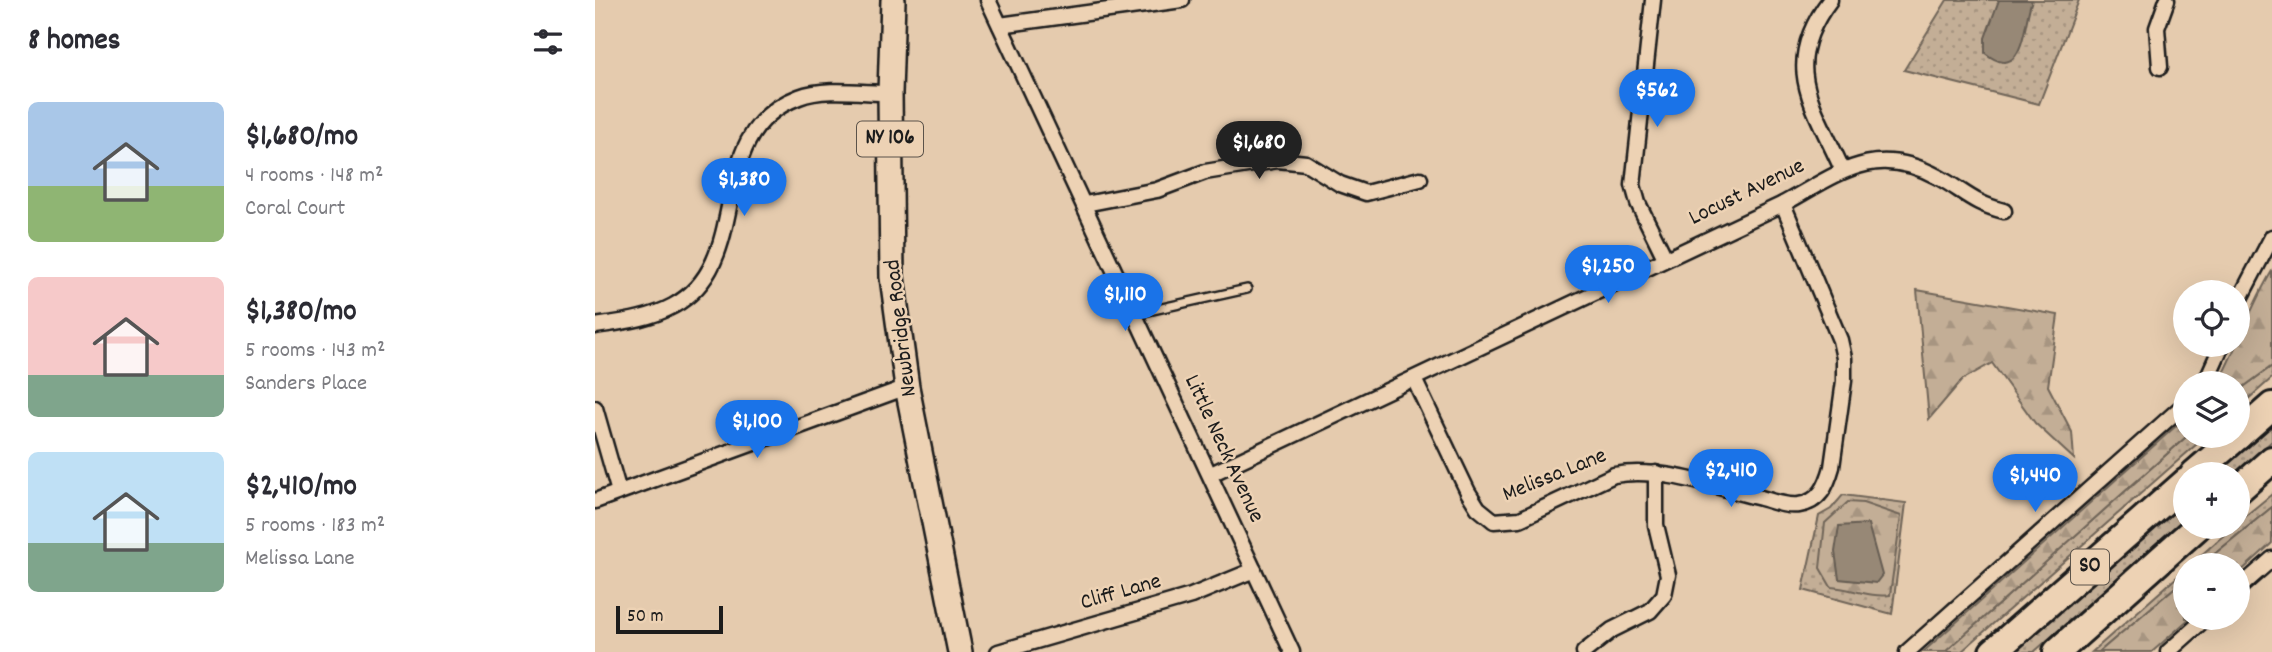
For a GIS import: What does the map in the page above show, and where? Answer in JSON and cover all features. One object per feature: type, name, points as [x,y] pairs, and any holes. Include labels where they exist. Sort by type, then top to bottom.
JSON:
[{"type":"highway","points":[[2250,425],[2272,406]]},
{"type":"highway","points":[[2209,462],[2224,448]]},
{"type":"highway","points":[[2250,481],[2272,460]]},
{"type":"highway","points":[[2250,485],[2272,472]]},
{"type":"highway","name":"SO","points":[[1993,652],[2173,493]]},
{"type":"highway","name":"SO","points":[[2057,652],[2184,539]]},
{"type":"main road","name":"Newbridge Road","points":[[893,0],[890,93],[892,277],[907,387],[960,652]]},
{"type":"street","name":"Little Neck Avenue","points":[[988,0],[1293,652]]},
{"type":"street","points":[[1000,25],[1182,0]]},
{"type":"street","points":[[1653,0],[1633,185],[1638,203],[1665,258]]},
{"type":"street","points":[[1830,0],[1806,41],[1803,73],[1808,93],[1842,169]]},
{"type":"street","points":[[2159,67],[2157,28],[2167,0]]},
{"type":"street","points":[[595,326],[657,313],[674,306],[695,289],[721,248],[730,191],[744,150],[757,128],[780,106],[814,93],[890,93]]},
{"type":"street","points":[[1085,204],[1157,190],[1205,173],[1277,160],[1306,163],[1340,184],[1366,193],[1420,179]]},
{"type":"street","name":"Locust Avenue","points":[[1210,474],[1783,204],[1842,169],[1872,162],[1911,166],[1937,176],[1973,202],[2004,211]]},
{"type":"street","name":"Melissa Lane","points":[[1414,379],[1468,492],[1478,508],[1494,521],[1520,519],[1614,475],[1656,472],[1787,505],[1812,500],[1827,485],[1844,382],[1844,358],[1840,340],[1783,204]]},
{"type":"street","points":[[2250,280],[2272,237]]},
{"type":"street","points":[[595,501],[907,387]]},
{"type":"street","points":[[595,408],[619,492]]},
{"type":"street","points":[[1907,652],[2173,415]]},
{"type":"street","points":[[1584,652],[1612,630],[1650,611],[1664,596],[1668,575],[1656,525],[1656,472]]},
{"type":"street","points":[[2250,578],[2272,559]]},
{"type":"street","name":"Cliff Lane","points":[[998,652],[1191,596],[1254,570]]},
{"type":"street","points":[[2168,652],[2193,630]]},
{"type":"lane","points":[[1135,314],[1247,289]]},
{"type":"green space","points":[[1947,0],[2079,0],[2039,104],[1904,70]]},
{"type":"green space","points":[[2272,271],[2272,366],[2250,382],[2250,371],[2224,371],[2231,357],[2250,357],[2250,314]]},
{"type":"green space","points":[[1917,290],[2058,315],[2048,386],[2072,432],[2074,459],[2035,423],[1992,363],[1962,380],[1929,419]]},
{"type":"green space","points":[[2272,366],[2272,378],[2250,397],[2250,382]]},
{"type":"green space","points":[[2272,422],[2272,441],[2248,462],[2226,462],[2242,448],[2250,448],[2250,441]]},
{"type":"green space","points":[[2173,429],[2174,448],[1945,652],[1923,652]]},
{"type":"green space","points":[[2174,448],[2192,448],[2173,462],[2173,465],[1961,652],[1945,652]]},
{"type":"green space","points":[[2272,494],[2272,507],[2250,525],[2250,512]]},
{"type":"green space","points":[[1843,495],[1906,503],[1892,614],[1803,590],[1819,516],[1831,509]]},
{"type":"green space","points":[[1848,502],[1863,503],[1901,516],[1890,595],[1831,587],[1820,568],[1825,523]]},
{"type":"green space","points":[[2272,507],[2272,543],[2250,563],[2250,553],[2216,553],[2233,539],[2250,539],[2250,525]]},
{"type":"green space","points":[[2173,508],[2173,529],[2034,652],[2010,652]]},
{"type":"green space","points":[[2219,539],[2233,539],[2216,553],[2204,553]]},
{"type":"green space","points":[[2173,580],[2173,589],[2099,652],[2092,652]]},
{"type":"green space","points":[[2173,589],[2173,630],[2177,630],[2152,652],[2099,652]]},
{"type":"shaded area","points":[[1999,0],[2032,0],[2020,47],[2008,61],[1998,61],[1985,53],[1985,38]]},
{"type":"shaded area","points":[[1868,524],[1882,575],[1876,583],[1839,579],[1835,552],[1839,526]]}]
